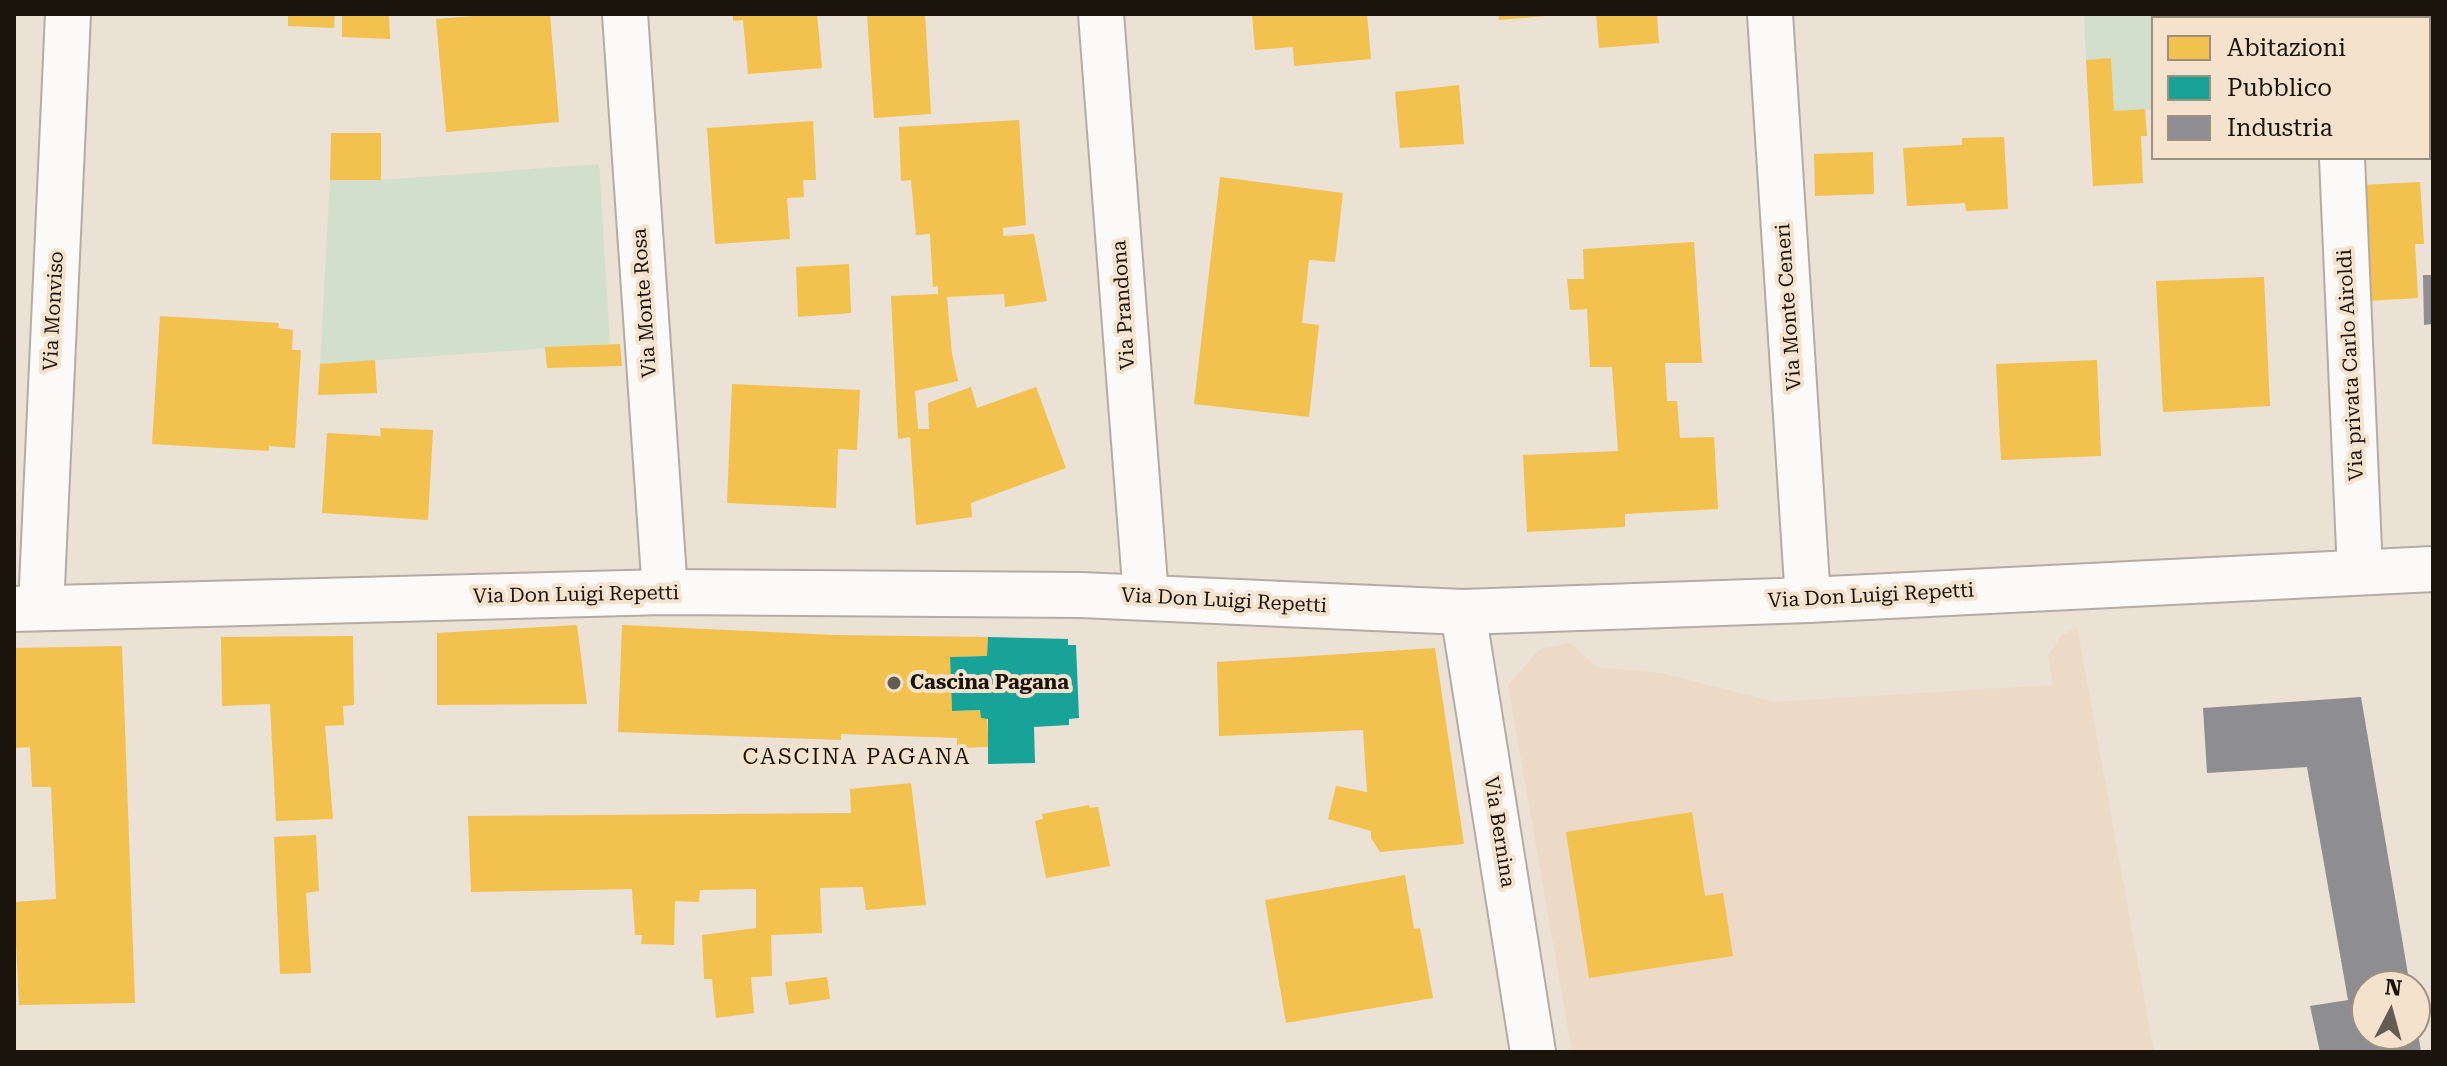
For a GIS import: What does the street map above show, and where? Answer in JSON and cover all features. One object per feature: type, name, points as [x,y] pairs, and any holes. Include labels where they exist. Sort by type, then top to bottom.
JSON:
[{"type":"street","name":"Via Monviso","points":[[28,609],[68,14]]},
{"type":"street","name":"Via Monte Rosa","points":[[625,14],[665,592]]},
{"type":"street","name":"Via Prandona","points":[[1101,14],[1146,597]]},
{"type":"street","name":"Via Monte Ceneri","points":[[1770,14],[1808,600]]},
{"type":"street","name":"Via privata Carlo Airoldi","points":[[2342,160],[2360,572]]},
{"type":"street","name":"Via Don Luigi Repetti","points":[[28,609],[665,592],[1146,597],[1463,612],[1808,600],[2433,569]]},
{"type":"street","name":"Via Bernina","points":[[1463,612],[1533,1052]]},
{"type":"shaded area","points":[[2077,627],[2154,1052],[1572,1052],[1508,685],[1540,649],[1571,643],[1597,667],[1661,673],[1774,702],[2053,685],[2048,655],[2061,636]]},
{"type":"green space","points":[[2084,14],[2305,14],[2151,16],[2151,109],[2114,111],[2111,59],[2086,60]]},
{"type":"green space","points":[[599,164],[610,344],[320,364],[330,180],[381,180]]},
{"type":"building: Abitazioni","points":[[288,14],[335,14],[334,28],[288,26]]},
{"type":"building: Abitazioni","points":[[342,14],[389,14],[390,39],[342,37]]},
{"type":"building: Abitazioni","points":[[550,14],[559,122],[446,132],[436,19]]},
{"type":"building: Abitazioni","points":[[733,14],[817,14],[822,68],[748,74],[743,20],[733,21]]},
{"type":"building: Abitazioni","points":[[867,14],[925,14],[931,114],[874,118]]},
{"type":"building: Abitazioni","points":[[1252,14],[1367,14],[1371,59],[1294,66],[1293,47],[1255,50]]},
{"type":"building: Abitazioni","points":[[1498,14],[1546,14],[1546,16],[1499,20]]},
{"type":"building: Abitazioni","points":[[1596,14],[1657,14],[1659,43],[1599,48]]},
{"type":"building: Abitazioni","points":[[2111,58],[2114,111],[2145,109],[2147,136],[2141,136],[2143,183],[2093,186],[2086,60]]},
{"type":"building: Abitazioni","points":[[1459,85],[1464,144],[1400,148],[1395,92]]},
{"type":"building: Abitazioni","points":[[1019,120],[1026,225],[1003,228],[1003,236],[1034,234],[1047,301],[1005,307],[1004,294],[947,297],[952,354],[958,381],[915,391],[918,429],[929,429],[928,403],[971,387],[977,408],[1036,387],[1066,468],[971,503],[972,517],[916,525],[910,437],[898,439],[891,296],[938,294],[938,286],[933,287],[930,234],[916,235],[911,180],[901,181],[899,127]]},
{"type":"building: Abitazioni","points":[[813,121],[816,180],[803,180],[804,197],[787,198],[790,239],[715,244],[707,128]]},
{"type":"building: Abitazioni","points":[[331,133],[381,133],[381,180],[330,180]]},
{"type":"building: Abitazioni","points":[[2004,137],[2008,209],[1966,211],[1965,203],[1907,206],[1903,148],[1962,145],[1962,138]]},
{"type":"building: Abitazioni","points":[[1873,152],[1874,194],[1815,196],[1814,154]]},
{"type":"building: Abitazioni","points":[[1220,177],[1343,193],[1335,262],[1309,260],[1302,323],[1319,325],[1309,417],[1194,404]]},
{"type":"building: Abitazioni","points":[[2420,182],[2424,244],[2415,244],[2418,298],[2368,301],[2363,185]]},
{"type":"building: Abitazioni","points":[[1694,242],[1702,363],[1665,363],[1667,401],[1677,401],[1680,438],[1714,437],[1718,509],[1625,514],[1625,527],[1527,532],[1523,455],[1618,451],[1612,367],[1590,367],[1587,309],[1570,310],[1567,279],[1584,279],[1583,249]]},
{"type":"building: Abitazioni","points":[[849,264],[851,313],[798,317],[796,267]]},
{"type":"building: Abitazioni","points":[[2264,277],[2270,406],[2163,412],[2156,281]]},
{"type":"building: Abitazioni","points":[[160,316],[279,323],[278,328],[293,330],[292,350],[301,350],[295,448],[269,446],[269,451],[152,444]]},
{"type":"building: Abitazioni","points":[[620,344],[622,366],[547,368],[545,347]]},
{"type":"building: Abitazioni","points":[[375,360],[377,393],[318,395],[320,364]]},
{"type":"building: Abitazioni","points":[[2097,360],[2101,456],[2001,460],[1996,364]]},
{"type":"building: Abitazioni","points":[[732,384],[860,390],[857,450],[838,449],[836,508],[727,503]]},
{"type":"building: Abitazioni","points":[[380,428],[433,430],[428,520],[322,513],[327,433],[381,436]]},
{"type":"building: Abitazioni","points":[[577,625],[587,704],[437,705],[437,633]]},
{"type":"building: Abitazioni","points":[[622,625],[833,635],[988,637],[987,656],[950,657],[952,711],[980,710],[980,701],[998,700],[998,718],[987,718],[989,747],[957,748],[957,738],[841,734],[841,740],[618,732]]},
{"type":"building: Abitazioni","points":[[353,636],[354,705],[343,706],[344,725],[325,726],[333,819],[276,821],[270,704],[222,706],[221,637]]},
{"type":"building: Abitazioni","points":[[122,646],[135,1003],[19,1005],[14,902],[56,899],[51,787],[32,787],[30,747],[14,748],[14,648]]},
{"type":"building: Abitazioni","points":[[1435,648],[1464,844],[1380,852],[1371,838],[1371,831],[1328,819],[1336,786],[1367,792],[1363,730],[1219,736],[1217,662]]},
{"type":"building: Abitazioni","points":[[911,783],[926,905],[866,910],[863,887],[820,888],[822,933],[771,935],[772,976],[751,977],[754,1013],[716,1018],[712,979],[704,979],[702,935],[756,928],[756,889],[700,890],[699,902],[675,901],[674,945],[641,944],[642,935],[635,935],[632,889],[471,892],[468,816],[851,813],[850,789]]},
{"type":"building: Abitazioni","points":[[1089,805],[1090,808],[1098,807],[1110,866],[1046,878],[1035,821],[1043,819],[1042,814]]},
{"type":"building: Abitazioni","points":[[1692,812],[1705,896],[1723,893],[1733,956],[1589,978],[1566,832]]},
{"type":"building: Abitazioni","points":[[316,835],[319,891],[306,893],[311,973],[280,974],[274,837]]},
{"type":"building: Abitazioni","points":[[1405,875],[1414,929],[1420,928],[1433,998],[1286,1023],[1265,900]]},
{"type":"building: Abitazioni","points":[[827,977],[830,999],[789,1005],[785,982]]},
{"type":"building: Pubblico","points":[[988,637],[1068,639],[1068,645],[1076,645],[1079,718],[1069,719],[1069,725],[1034,727],[1035,763],[988,764],[988,719],[981,718],[980,710],[952,711],[950,657],[987,656]]},
{"type":"building: Industria","points":[[2423,275],[2433,275],[2433,324],[2424,325]]},
{"type":"building: Industria","points":[[2361,697],[2407,970],[2351,970],[2351,1050],[2421,1052],[2320,1052],[2310,1006],[2348,1000],[2307,767],[2207,773],[2203,708]]},
{"type":"place","name":"Cascina Pagana","points":[[894,683]]},
{"type":"district","name":"CASCINA PAGANA","points":[[857,758]]}]
